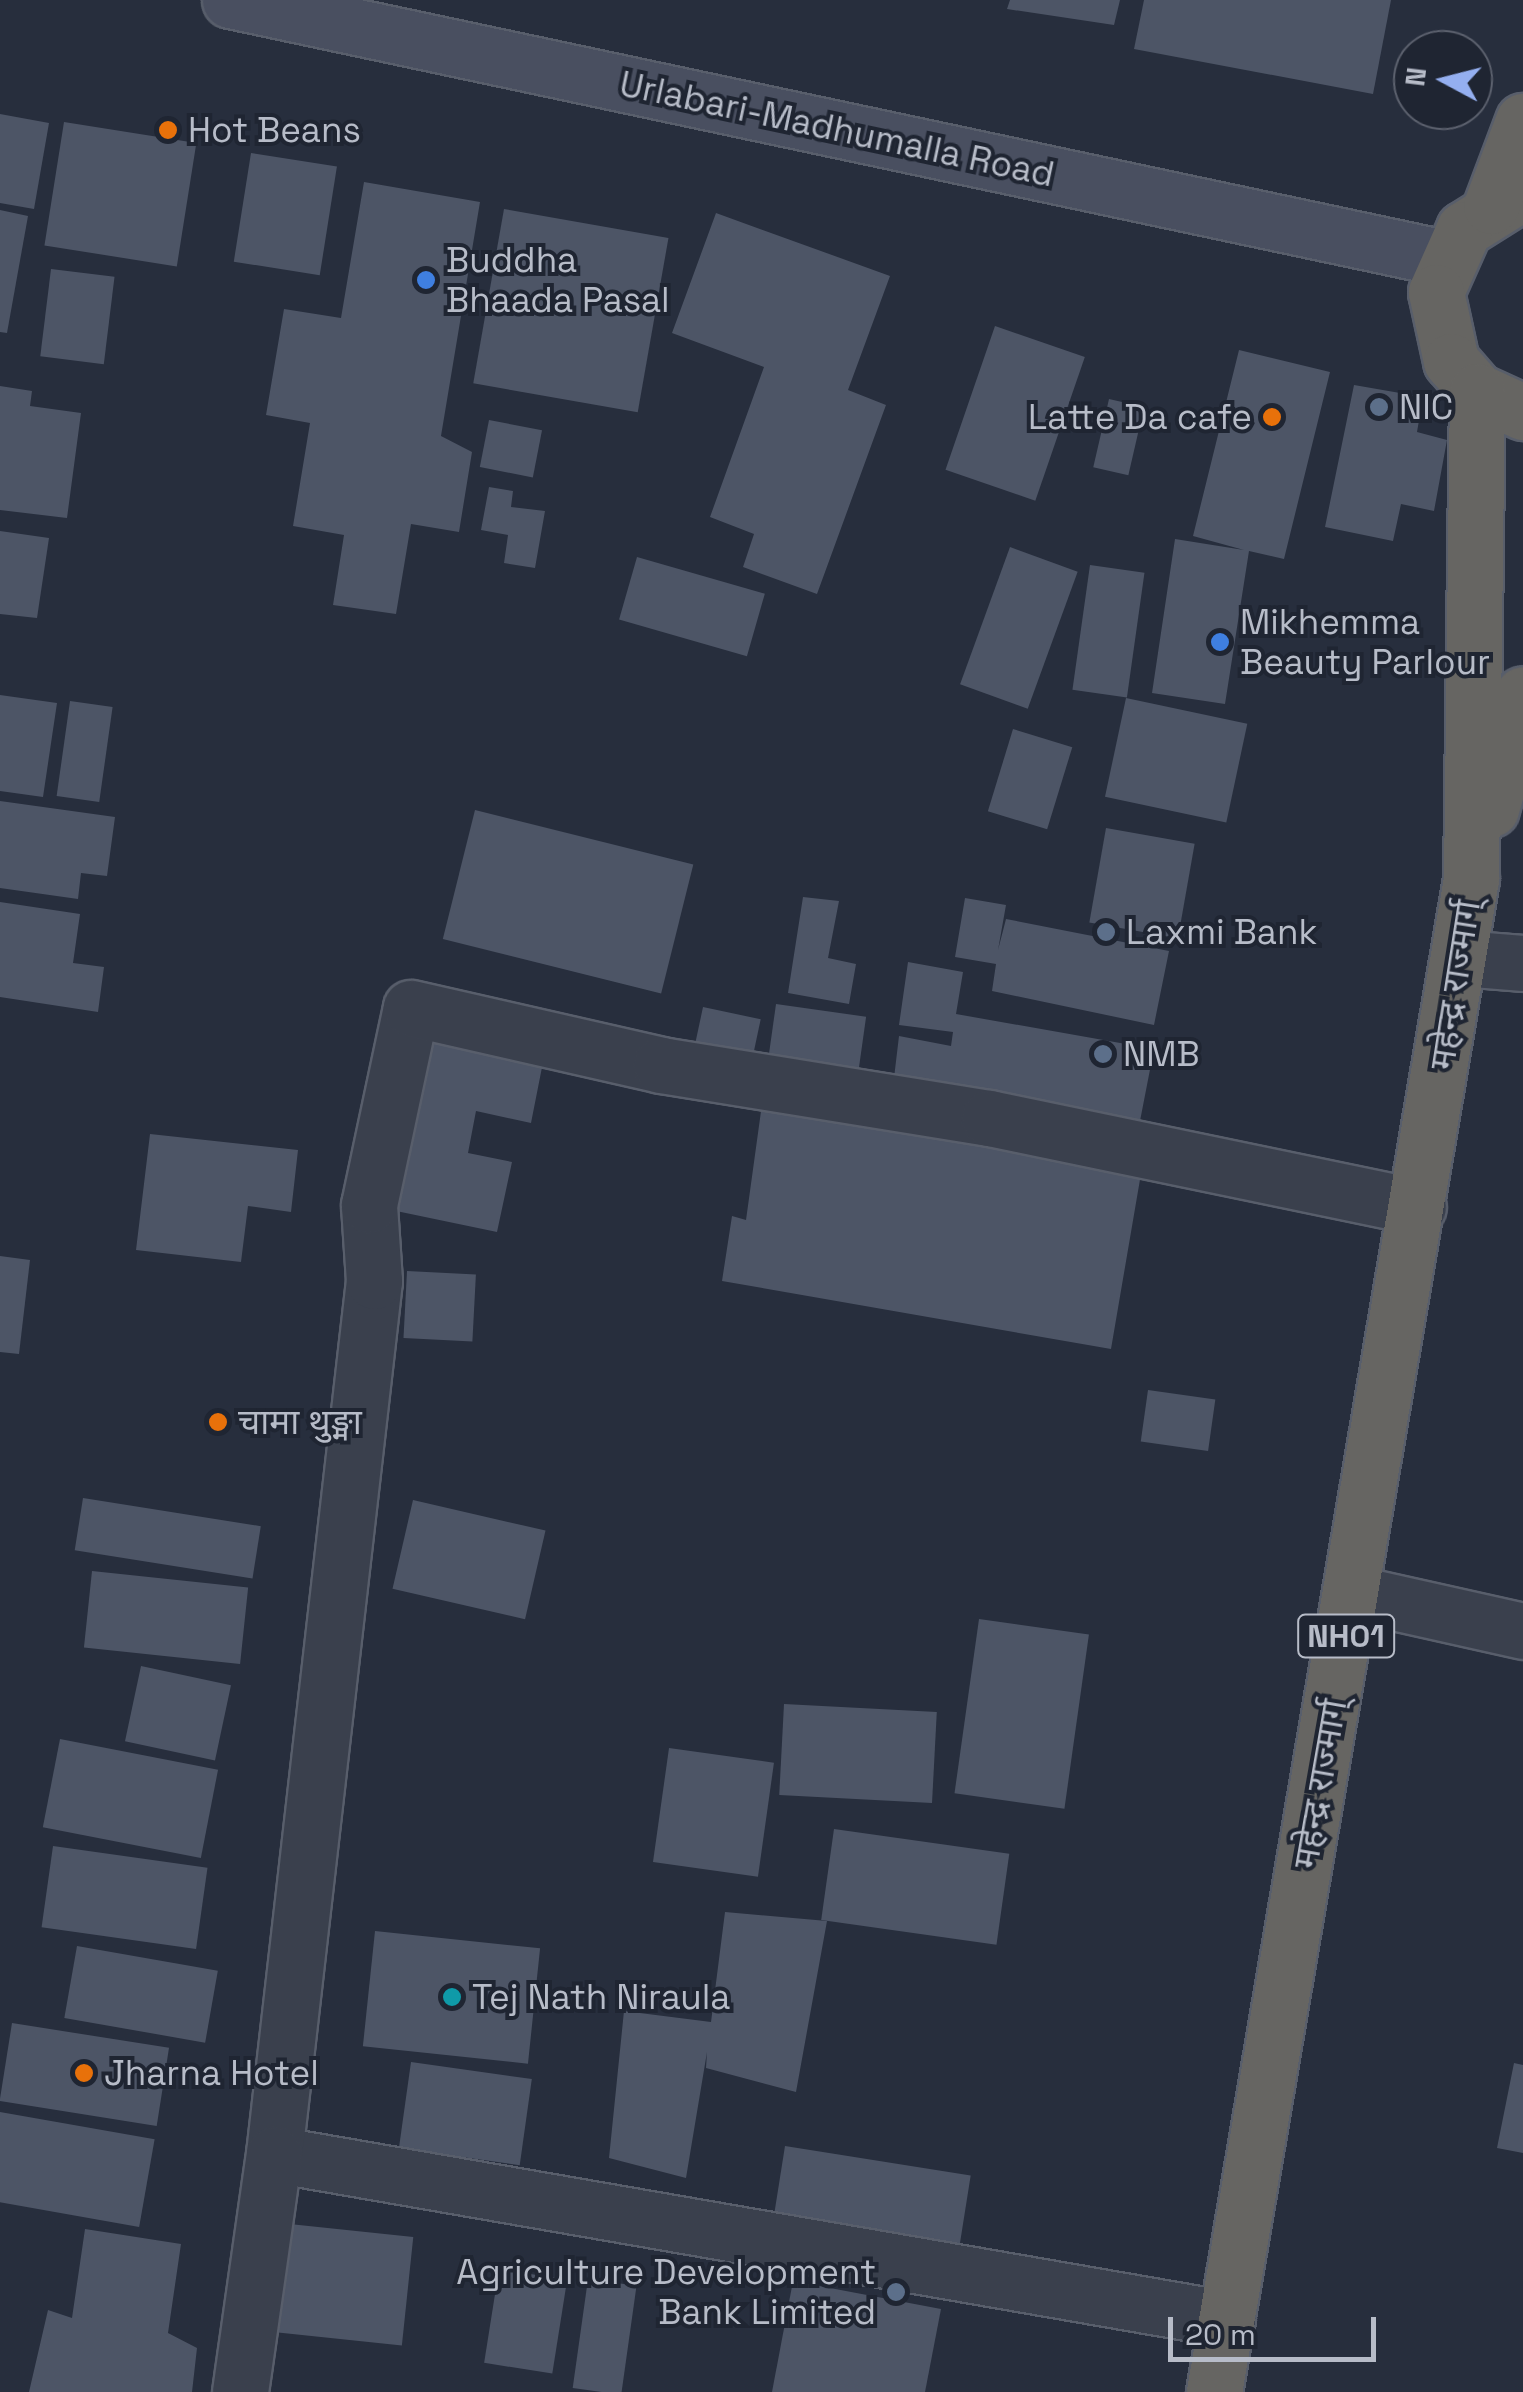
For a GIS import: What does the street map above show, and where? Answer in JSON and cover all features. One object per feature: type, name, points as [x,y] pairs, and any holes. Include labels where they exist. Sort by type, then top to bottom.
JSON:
[{"type":"highway","points":[[1500,402],[1438,328],[1444,258],[1507,199],[1523,121]]},
{"type":"highway","name":"महेन्द्र राज्मार्ग्","points":[[1214,2392],[1354,1593],[1472,879],[1500,402]]},
{"type":"highway","name":"महेन्द्र राज्मार्ग्","points":[[1472,879],[1523,694]]},
{"type":"main road","name":"Urlabari-Madhumalla Road","points":[[230,0],[1444,258]]},
{"type":"street","points":[[1460,958],[1523,963]]},
{"type":"street","points":[[240,2392],[274,2154],[374,1282],[369,1206],[411,1008],[661,1064],[989,1118],[1418,1207]]},
{"type":"street","points":[[1354,1593],[1523,1630]]},
{"type":"street","points":[[274,2154],[1227,2318]]},
{"type":"building","points":[[1010,0],[1120,0],[1114,25],[1007,9]]},
{"type":"building","points":[[1144,0],[1391,0],[1373,94],[1134,49]]},
{"type":"building","points":[[0,114],[49,123],[34,209],[0,203]]},
{"type":"building","points":[[64,122],[196,143],[177,266],[44,245]]},
{"type":"building","points":[[251,153],[337,167],[320,275],[234,262]]},
{"type":"building","points":[[364,182],[480,202],[441,436],[472,452],[459,532],[411,524],[396,614],[333,605],[344,535],[293,526],[310,423],[266,415],[284,309],[341,318]]},
{"type":"building","points":[[504,209],[668,238],[638,412],[473,383]]},
{"type":"building","points":[[0,210],[28,216],[7,333],[0,332]]},
{"type":"building","points":[[716,213],[890,276],[848,390],[886,405],[817,594],[743,567],[754,534],[710,517],[764,367],[672,333]]},
{"type":"building","points":[[51,269],[115,277],[104,364],[40,356]]},
{"type":"building","points":[[995,326],[1085,357],[1035,501],[946,470]]},
{"type":"building","points":[[1239,350],[1330,372],[1284,559],[1249,551],[1225,704],[1152,693],[1175,539],[1244,550],[1193,536]]},
{"type":"building","points":[[1354,385],[1423,397],[1417,432],[1447,440],[1434,511],[1401,504],[1393,541],[1325,527]]},
{"type":"building","points":[[0,386],[32,391],[30,406],[81,413],[67,518],[0,510]]},
{"type":"building","points":[[1109,399],[1144,407],[1128,475],[1093,467]]},
{"type":"building","points":[[489,420],[542,430],[533,477],[480,467]]},
{"type":"building","points":[[489,487],[513,491],[511,507],[545,511],[535,568],[504,563],[508,535],[481,530]]},
{"type":"building","points":[[0,531],[49,538],[37,618],[0,614]]},
{"type":"building","points":[[1010,547],[1078,572],[1028,709],[960,684]]},
{"type":"building","points":[[637,557],[765,594],[747,656],[619,619]]},
{"type":"building","points":[[1090,565],[1144,573],[1127,697],[1072,690]]},
{"type":"building","points":[[0,695],[57,703],[43,797],[0,791]]},
{"type":"building","points":[[1126,698],[1247,724],[1226,823],[1105,797]]},
{"type":"building","points":[[70,701],[113,707],[99,802],[57,796]]},
{"type":"building","points":[[1013,729],[1072,747],[1047,829],[988,811]]},
{"type":"building","points":[[0,801],[115,817],[107,876],[81,873],[78,899],[0,888]]},
{"type":"building","points":[[475,810],[693,864],[661,993],[443,939]]},
{"type":"building","points":[[1106,828],[1195,844],[1178,938],[1089,923]]},
{"type":"building","points":[[803,897],[839,901],[828,958],[856,964],[849,1004],[788,993]]},
{"type":"building","points":[[965,898],[1006,905],[998,950],[1006,919],[1169,951],[1154,1025],[992,991],[996,964],[955,957]]},
{"type":"building","points":[[0,902],[80,914],[73,963],[104,967],[98,1012],[0,997]]},
{"type":"building","points":[[908,962],[963,972],[956,1014],[1154,1049],[1140,1121],[894,1078],[899,1036],[951,1046],[953,1032],[899,1025]]},
{"type":"building","points":[[776,1004],[866,1017],[857,1081],[767,1068]]},
{"type":"building","points":[[703,1007],[761,1019],[752,1060],[694,1048]]},
{"type":"building","points":[[416,1021],[546,1047],[531,1123],[476,1111],[468,1153],[512,1162],[497,1232],[377,1207]]},
{"type":"building","points":[[762,1104],[1143,1162],[1111,1349],[722,1281],[732,1216],[746,1220]]},
{"type":"building","points":[[150,1134],[298,1150],[291,1212],[248,1206],[241,1262],[136,1250]]},
{"type":"building","points":[[0,1256],[30,1260],[19,1354],[0,1352]]},
{"type":"building","points":[[407,1271],[476,1275],[472,1342],[403,1338]]},
{"type":"building","points":[[1148,1390],[1215,1399],[1208,1451],[1141,1441]]},
{"type":"building","points":[[83,1498],[261,1526],[252,1579],[75,1550]]},
{"type":"building","points":[[413,1500],[546,1531],[525,1619],[393,1589]]},
{"type":"building","points":[[92,1571],[248,1587],[240,1664],[84,1648]]},
{"type":"building","points":[[979,1619],[1089,1634],[1064,1809],[955,1793]]},
{"type":"building","points":[[141,1666],[231,1685],[215,1760],[125,1741]]},
{"type":"building","points":[[784,1704],[937,1712],[932,1803],[779,1795]]},
{"type":"building","points":[[60,1739],[218,1770],[201,1858],[43,1827]]},
{"type":"building","points":[[669,1748],[774,1763],[758,1877],[653,1862]]},
{"type":"building","points":[[834,1829],[1009,1854],[996,1945],[821,1920]]},
{"type":"building","points":[[53,1846],[207,1868],[196,1949],[42,1927]]},
{"type":"building","points":[[725,1912],[827,1921],[796,2092],[706,2068],[707,2052],[686,2178],[609,2158],[624,2011],[711,2022]]},
{"type":"building","name":"Tej Nath Niraula","points":[[375,1931],[540,1948],[528,2064],[363,2046]]},
{"type":"building","points":[[77,1946],[218,1971],[205,2043],[64,2018]]},
{"type":"building","name":"Jharna Hotel","points":[[12,2023],[169,2048],[157,2126],[0,2101]]},
{"type":"building","points":[[411,2062],[532,2079],[520,2165],[399,2148]]},
{"type":"building","points":[[1514,2063],[1523,2065],[1523,2153],[1497,2148]]},
{"type":"building","points":[[0,2112],[155,2139],[139,2227],[0,2202]]},
{"type":"building","points":[[785,2146],[971,2175],[959,2249],[773,2220]]},
{"type":"building","points":[[280,2223],[413,2237],[402,2345],[269,2331]]},
{"type":"building","points":[[85,2229],[181,2244],[168,2333],[197,2348],[192,2392],[29,2392],[48,2310],[72,2318]]},
{"type":"building","points":[[499,2269],[567,2280],[552,2374],[484,2363]]},
{"type":"building","points":[[588,2279],[637,2286],[622,2392],[573,2388]]},
{"type":"building","points":[[793,2281],[941,2309],[925,2392],[772,2392]]},
{"type":"place","name":"Hot Beans","points":[[168,130]]},
{"type":"place","name":"Buddha Bhaada Pasal","points":[[426,280]]},
{"type":"place","name":"NIC","points":[[1379,407]]},
{"type":"place","name":"Latte Da cafe","points":[[1272,417]]},
{"type":"place","name":"Mikhemma Beauty Parlour","points":[[1220,642]]},
{"type":"place","name":"Laxmi Bank","points":[[1106,932]]},
{"type":"place","name":"NMB","points":[[1103,1054]]},
{"type":"place","name":"चामा थुङ्मा","points":[[218,1422]]},
{"type":"place","name":"Tej Nath Niraula","points":[[452,1997]]},
{"type":"place","name":"Jharna Hotel","points":[[84,2073]]},
{"type":"place","name":"Agriculture Development Bank Limited","points":[[896,2292]]}]
